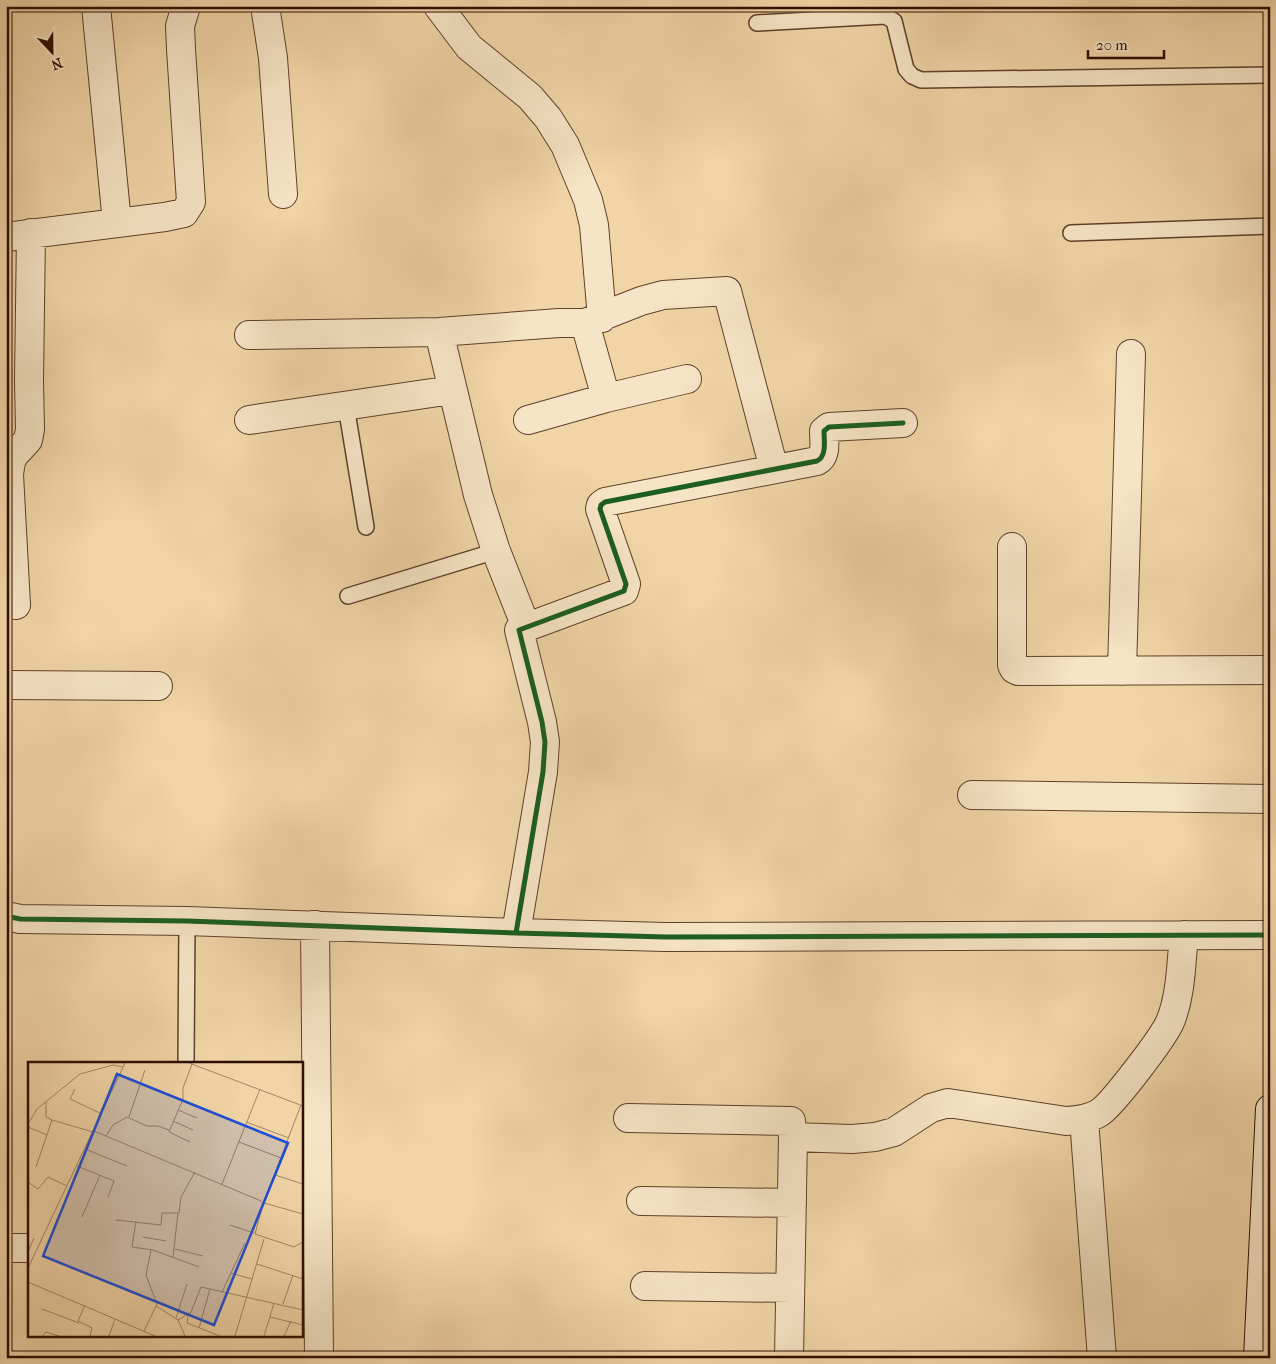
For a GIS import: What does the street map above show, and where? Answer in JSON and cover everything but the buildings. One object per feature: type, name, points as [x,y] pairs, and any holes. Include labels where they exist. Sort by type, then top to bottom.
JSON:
[{"type":"street","points":[[96,6],[117,223]]},
{"type":"street","points":[[16,605],[9,474],[11,462],[15,454],[28,440],[30,429],[18,382],[19,235],[165,217],[184,212],[191,202],[180,26],[186,6]]},
{"type":"street","points":[[265,6],[273,58],[283,194]]},
{"type":"street","points":[[438,6],[469,47],[530,97],[548,118],[565,145],[588,200],[594,225],[594,320],[606,398]]},
{"type":"street","points":[[248,335],[438,332],[594,320],[641,302],[663,296],[727,291],[774,469]]},
{"type":"street","points":[[438,332],[478,495],[496,552],[526,627]]},
{"type":"street","points":[[1122,670],[1131,354]]},
{"type":"street","points":[[528,420],[606,398],[687,379]]},
{"type":"street","points":[[249,420],[452,390]]},
{"type":"street","points":[[516,934],[543,772],[545,742],[542,722],[518,633],[519,630],[526,627],[624,591],[626,588],[600,509],[601,505],[605,502],[821,459],[824,455],[824,431],[829,427],[903,423]]},
{"type":"street","points":[[1012,548],[1012,665],[1018,671],[1270,670]]},
{"type":"street","points":[[6,685],[158,686]]},
{"type":"street","points":[[972,795],[1270,799]]},
{"type":"street","points":[[6,916],[20,919],[187,920],[516,934],[666,937],[1270,935]]},
{"type":"street","points":[[315,925],[310,1242],[319,1358]]},
{"type":"street","points":[[793,1137],[875,1137],[894,1132],[932,1108],[948,1103],[1066,1122],[1084,1119],[1100,1112],[1112,1102],[1160,1039],[1169,1023],[1175,1006],[1184,935]]},
{"type":"street","points":[[1258,1358],[1270,1109]]},
{"type":"street","points":[[628,1118],[789,1119],[792,1123],[789,1358]]},
{"type":"street","points":[[1084,1119],[1102,1358]]},
{"type":"street","points":[[641,1201],[792,1203]]},
{"type":"street","points":[[6,1248],[28,1248]]},
{"type":"street","points":[[645,1286],[790,1288]]},
{"type":"lane","points":[[757,22],[885,16],[891,18],[894,21],[906,69],[912,76],[921,80],[1270,75]]},
{"type":"lane","points":[[1071,233],[1270,226]]},
{"type":"lane","points":[[346,406],[366,527]]},
{"type":"lane","points":[[348,596],[496,552]]},
{"type":"lane","points":[[186,1062],[187,920]]},
{"type":"cycle path","points":[[516,933],[543,772],[545,742],[542,722],[519,630],[624,591],[626,584],[600,509],[601,505],[605,502],[817,461],[824,452],[824,431],[829,427],[903,423]]},
{"type":"cycle path","points":[[6,916],[20,919],[187,921],[666,937],[1270,935]]}]
